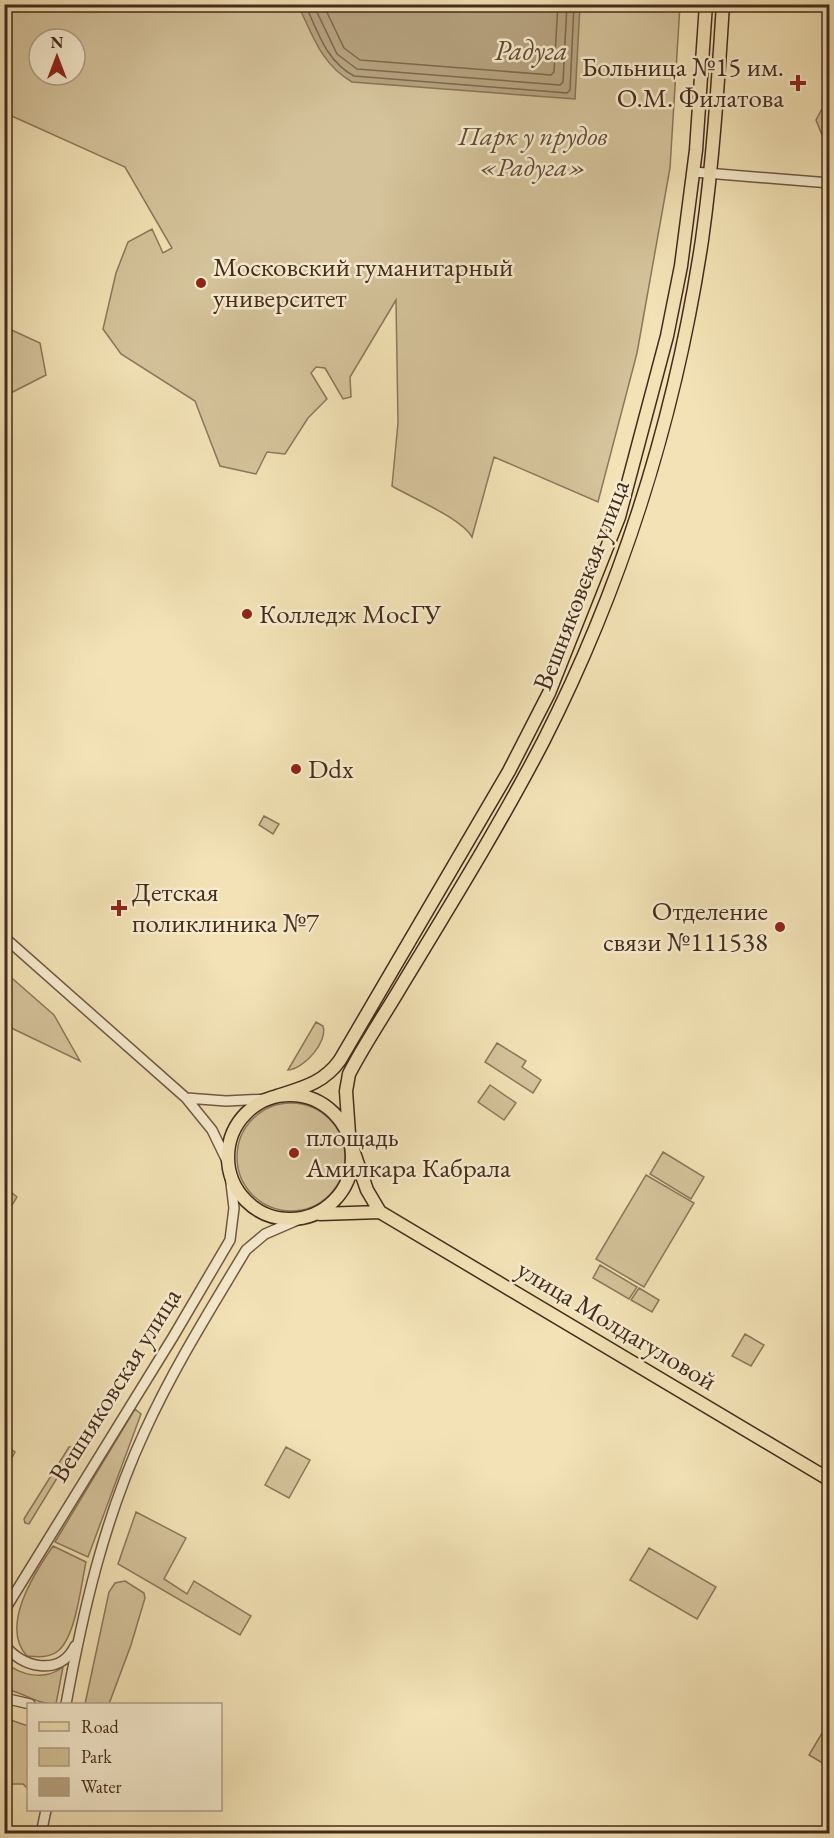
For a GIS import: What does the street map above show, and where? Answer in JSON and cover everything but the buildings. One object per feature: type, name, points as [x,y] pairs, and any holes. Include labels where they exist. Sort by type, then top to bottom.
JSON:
[{"type":"main road","name":"Вешняковская улица","points":[[272,1097],[318,1082],[335,1067],[488,808],[525,740],[567,650],[620,517],[667,336],[686,231],[694,172],[706,4]]},
{"type":"main road","name":"Вешняковская улица","points":[[349,1134],[346,1091],[349,1074],[501,817],[539,748],[572,682],[637,519],[684,339],[703,233],[711,174],[723,4]]},
{"type":"main road","points":[[272,1097],[310,1098],[326,1105],[337,1115],[349,1134],[367,1190],[380,1212],[316,1214],[284,1219],[263,1214],[238,1193],[229,1169],[230,1141],[234,1128],[244,1114],[272,1097]]},
{"type":"main road","points":[[316,1214],[337,1198],[347,1185],[352,1168],[352,1147]]},
{"type":"main road","name":"улица Молдагуловой","points":[[380,1212],[830,1480]]},
{"type":"street","points":[[694,172],[830,183]]},
{"type":"street","points":[[686,231],[690,225],[696,224],[701,227],[703,233]]},
{"type":"street","points":[[525,740],[524,746],[528,751],[534,752],[539,748]]},
{"type":"street","points":[[488,808],[492,805],[498,806],[502,811],[501,817]]},
{"type":"street","points":[[4,937],[186,1098],[212,1130],[229,1169]]},
{"type":"street","points":[[186,1098],[226,1101],[272,1097]]},
{"type":"street","name":"Вешняковская улица","points":[[4,1611],[230,1240],[234,1208],[229,1169]]},
{"type":"street","name":"Вешняковская улица","points":[[66,1703],[78,1638],[105,1532],[142,1436],[164,1392],[246,1250],[265,1234],[302,1218]]},
{"type":"street","name":"Вешняковская улица","points":[[4,1644],[12,1655],[24,1663],[39,1666],[64,1660],[74,1649],[78,1638]]},
{"type":"street","points":[[4,1698],[27,1703]]},
{"type":"street","points":[[41,1833],[46,1811]]},
{"type":"green space","name":"Парк у прудов «Радуга»","points":[[5,5],[680,5],[670,168],[637,353],[598,502],[494,457],[472,537],[458,523],[392,486],[398,423],[396,300],[350,377],[351,397],[343,399],[325,368],[316,367],[311,373],[327,399],[308,418],[285,454],[267,452],[256,474],[220,466],[195,401],[121,354],[103,329],[116,273],[128,242],[152,229],[163,253],[172,248],[125,167],[5,113]]},
{"type":"green space","points":[[829,96],[829,141],[824,140],[816,120]]},
{"type":"green space","points":[[5,327],[40,343],[46,375],[5,396]]},
{"type":"green space","points":[[264,816],[279,824],[273,834],[259,825]]},
{"type":"green space","points":[[5,853],[11,853],[11,893],[5,893]]},
{"type":"green space","points":[[6,973],[54,1015],[80,1061],[5,1025]]},
{"type":"green space","points":[[316,1022],[323,1026],[324,1032],[318,1047],[301,1065],[288,1070]]},
{"type":"green space","points":[[497,1043],[526,1061],[522,1067],[541,1080],[533,1093],[485,1062]]},
{"type":"green space","points":[[490,1085],[516,1103],[504,1120],[478,1102]]},
{"type":"green space","points":[[291,1103],[312,1107],[329,1119],[341,1136],[345,1157],[341,1178],[329,1195],[312,1207],[291,1211],[270,1207],[253,1195],[241,1178],[237,1157],[241,1136],[253,1119],[270,1107]]},
{"type":"green space","points":[[663,1152],[704,1177],[691,1199],[650,1174]]},
{"type":"green space","points":[[646,1175],[694,1203],[644,1287],[596,1259]]},
{"type":"green space","points":[[7,1189],[17,1197],[5,1217]]},
{"type":"green space","points":[[600,1265],[637,1287],[629,1299],[593,1278]]},
{"type":"green space","points":[[639,1288],[659,1300],[652,1312],[631,1300]]},
{"type":"green space","points":[[745,1334],[764,1345],[751,1366],[732,1356]]},
{"type":"green space","points":[[135,1409],[141,1414],[88,1557],[55,1542]]},
{"type":"green space","points":[[5,1445],[15,1452],[5,1470]]},
{"type":"green space","points":[[69,1447],[76,1447],[29,1524],[25,1523],[24,1519]]},
{"type":"green space","points":[[286,1447],[310,1460],[289,1498],[265,1485]]},
{"type":"green space","points":[[136,1512],[186,1538],[164,1579],[187,1594],[194,1581],[251,1616],[240,1635],[118,1564]]},
{"type":"green space","points":[[53,1546],[86,1562],[77,1610],[69,1634],[58,1651],[47,1656],[27,1656],[20,1644],[17,1631],[18,1616],[29,1586]]},
{"type":"green space","points":[[649,1548],[716,1587],[697,1619],[630,1580]]},
{"type":"green space","points":[[125,1581],[144,1593],[145,1598],[131,1645],[109,1703],[85,1703],[109,1592],[115,1583]]},
{"type":"green space","points":[[4,1661],[17,1670],[33,1675],[48,1674],[63,1667],[56,1703],[46,1703],[5,1689]]},
{"type":"green space","points":[[5,1718],[27,1726],[27,1788],[23,1784],[7,1784],[5,1779]]},
{"type":"green space","points":[[828,1723],[830,1724],[829,1767],[809,1755]]},
{"type":"water","name":"Радуга","points":[[298,5],[580,5],[575,99],[352,82],[341,75],[325,58]]},
{"type":"place","name":"Больница №15 им. О.М. Филатова","points":[[798,83]]},
{"type":"place","name":"Московский гуманитарный университет","points":[[201,283]]},
{"type":"place","name":"Колледж МосГУ","points":[[247,614]]},
{"type":"place","name":"Ddx","points":[[296,769]]},
{"type":"place","name":"Детская поликлиника №7","points":[[119,908]]},
{"type":"place","name":"Отделение связи №111538","points":[[780,927]]},
{"type":"place","name":"площадь Амилкара Кабрала","points":[[294,1153]]}]
